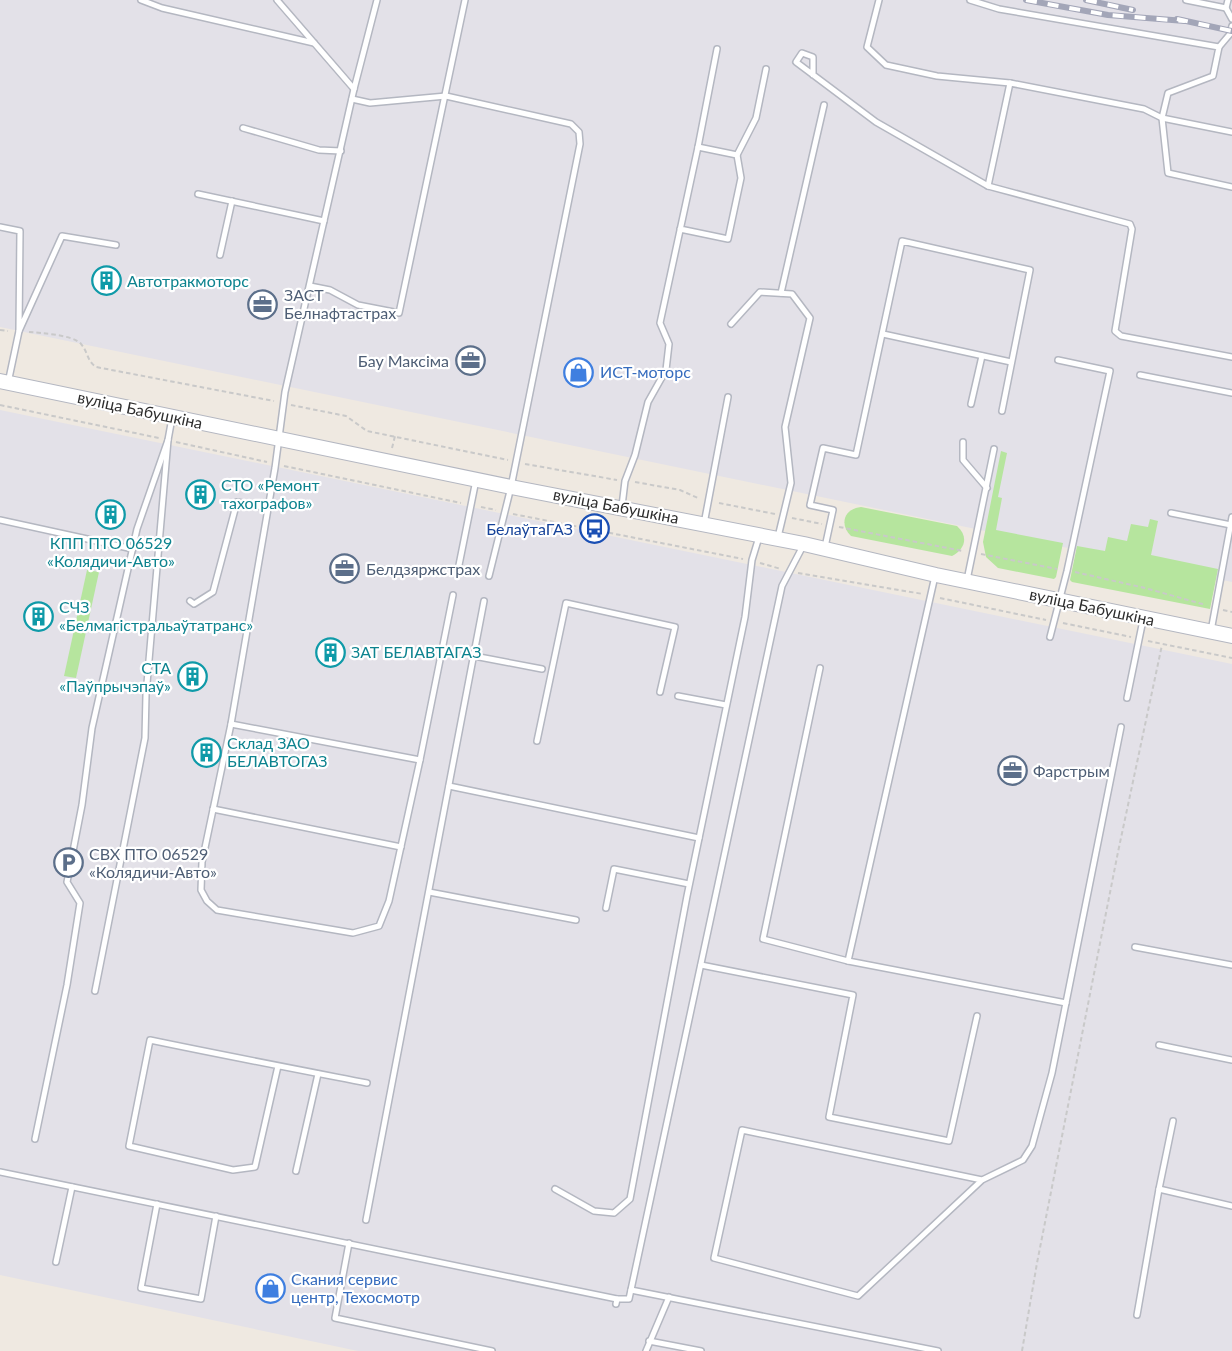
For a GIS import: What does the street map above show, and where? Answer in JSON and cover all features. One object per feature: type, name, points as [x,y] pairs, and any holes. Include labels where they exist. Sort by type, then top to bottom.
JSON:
[{"type":"street","name":"вуліца Бабушкіна","points":[[4,382],[476,480],[804,544],[936,575],[1232,636]]},
{"type":"lane","points":[[141,0],[162,8],[314,43]]},
{"type":"lane","points":[[277,0],[354,89]]},
{"type":"lane","points":[[377,0],[354,89],[284,403],[231,724],[202,862],[201,890],[207,901],[217,910],[354,933],[379,926],[389,901],[453,595]]},
{"type":"lane","points":[[310,286],[330,290],[358,305],[399,313],[465,0]]},
{"type":"lane","points":[[879,0],[867,47],[886,65],[937,76],[1010,82],[1144,109],[1161,118],[1232,132]]},
{"type":"lane","points":[[970,0],[999,9],[1219,47]]},
{"type":"lane","points":[[1186,0],[1227,8]]},
{"type":"lane","points":[[1228,0],[1227,8],[1232,19]]},
{"type":"lane","points":[[1232,26],[1230,34],[1219,47],[1213,76],[1168,93],[1161,118],[1168,174],[1232,187]]},
{"type":"lane","points":[[622,508],[624,481],[635,455],[648,402],[666,370],[669,344],[660,323],[717,49]]},
{"type":"lane","points":[[680,230],[728,239],[741,178],[737,155],[756,118],[766,69]]},
{"type":"lane","points":[[813,75],[876,122],[988,186],[1130,224],[1132,229],[1115,331],[1121,336],[1232,357]]},
{"type":"lane","points":[[988,186],[1010,82]]},
{"type":"lane","points":[[352,99],[370,103],[446,96],[571,124],[579,132],[580,144],[511,487],[489,576]]},
{"type":"lane","points":[[781,293],[824,105]]},
{"type":"lane","points":[[243,128],[320,150],[341,151]]},
{"type":"lane","points":[[698,147],[737,155]]},
{"type":"lane","points":[[198,194],[324,221]]},
{"type":"lane","points":[[220,255],[232,201]]},
{"type":"lane","points":[[0,227],[20,231],[19,331]]},
{"type":"lane","points":[[4,382],[19,331],[62,236],[117,246]]},
{"type":"lane","points":[[825,549],[833,510],[810,506],[823,448],[856,455],[902,241],[1030,270],[1002,411]]},
{"type":"lane","points":[[731,324],[760,292],[792,294],[810,318],[785,427],[791,483],[778,539]]},
{"type":"lane","points":[[883,334],[1011,362]]},
{"type":"lane","points":[[971,404],[982,356]]},
{"type":"lane","points":[[1050,637],[1067,571],[1110,371],[1058,360]]},
{"type":"lane","points":[[1140,375],[1232,393]]},
{"type":"lane","points":[[704,524],[728,397]]},
{"type":"lane","points":[[95,991],[145,738],[146,695],[168,440],[172,417]]},
{"type":"lane","points":[[35,1139],[67,985],[80,903],[67,882],[82,805],[92,728],[136,529],[168,440]]},
{"type":"lane","points":[[963,442],[963,460],[987,488]]},
{"type":"lane","points":[[967,581],[994,449]]},
{"type":"lane","points":[[458,570],[476,480]]},
{"type":"lane","points":[[190,601],[194,604],[213,592],[237,502],[268,508]]},
{"type":"lane","points":[[1171,513],[1231,525]]},
{"type":"lane","points":[[1211,632],[1232,517]]},
{"type":"lane","points":[[0,520],[133,549]]},
{"type":"lane","points":[[555,1190],[594,1211],[614,1213],[630,1199],[689,884],[745,617],[752,560],[760,536]]},
{"type":"lane","points":[[0,1172],[349,1243],[616,1301],[629,1299],[780,598],[789,571],[804,544]]},
{"type":"lane","points":[[848,961],[936,575]]},
{"type":"lane","points":[[366,1220],[484,601]]},
{"type":"lane","points":[[537,741],[567,603],[675,627],[660,692]]},
{"type":"lane","points":[[1127,698],[1144,618]]},
{"type":"lane","points":[[474,656],[542,669]]},
{"type":"lane","points":[[820,668],[764,939],[848,961],[1066,1003]]},
{"type":"lane","points":[[678,696],[726,705]]},
{"type":"lane","points":[[231,724],[420,760]]},
{"type":"lane","points":[[982,1180],[742,1130],[714,1258],[858,1296],[982,1180],[1023,1160],[1032,1146],[1052,1073],[1121,727]]},
{"type":"lane","points":[[449,786],[699,838]]},
{"type":"lane","points":[[213,809],[401,847]]},
{"type":"lane","points":[[606,908],[614,869],[689,884]]},
{"type":"lane","points":[[429,892],[576,920]]},
{"type":"lane","points":[[1135,947],[1232,965]]},
{"type":"lane","points":[[701,965],[853,995],[829,1116],[949,1141],[976,1016]]},
{"type":"lane","points":[[278,1066],[255,1167],[233,1170],[129,1146],[150,1040],[367,1083]]},
{"type":"lane","points":[[1159,1045],[1232,1060]]},
{"type":"lane","points":[[296,1171],[318,1074]]},
{"type":"lane","points":[[1137,1315],[1173,1121]]},
{"type":"lane","points":[[56,1262],[72,1187]]},
{"type":"lane","points":[[1159,1189],[1232,1206]]},
{"type":"lane","points":[[157,1204],[141,1288],[201,1299],[216,1216]]},
{"type":"lane","points":[[349,1243],[335,1318],[492,1351]]},
{"type":"lane","points":[[631,1290],[938,1351]]},
{"type":"lane","points":[[646,1351],[669,1297]]},
{"type":"lane","points":[[650,1341],[701,1351]]},
{"type":"path","points":[[0,330],[44,333],[77,340],[82,345],[90,363],[96,367],[346,416],[367,431],[585,476],[680,490],[708,501],[1067,571],[1145,588],[1232,612]]},
{"type":"path","points":[[0,405],[471,505],[752,560],[789,571],[931,596],[1232,658]]},
{"type":"path","points":[[1022,1351],[1037,1263],[1118,852],[1162,644]]},
{"type":"shaded area","points":[[0,0],[1232,0],[1232,582],[0,327]]},
{"type":"shaded area","points":[[0,410],[1232,664],[1232,1351],[358,1351],[0,1275]]},
{"type":"green space","points":[[1001,451],[1007,453],[998,497],[1002,498],[996,530],[1063,543],[1054,579],[998,568],[986,557],[983,542]]},
{"type":"green space","points":[[861,507],[957,526],[963,534],[964,542],[960,550],[952,556],[851,536],[845,527],[845,518],[855,508]]},
{"type":"green space","points":[[1150,519],[1158,521],[1151,555],[1218,569],[1210,609],[1070,580],[1077,546],[1105,551],[1108,537],[1127,541],[1131,524],[1148,527]]},
{"type":"green space","points":[[87,570],[99,572],[76,678],[64,676]]},
{"type":"railway","points":[[1026,0],[1108,15],[1185,21]]},
{"type":"railway","points":[[1086,0],[1133,10]]},
{"type":"railway","points":[[1177,19],[1232,31]]},
{"type":"place","name":"Автотракмоторс","points":[[106,281]]},
{"type":"place","name":"ЗАСТ Белнафтастрах","points":[[263,304]]},
{"type":"place","name":"Бау Максіма","points":[[470,361]]},
{"type":"place","name":"ИСТ-моторс","points":[[579,372]]},
{"type":"place","name":"СТО «Ремонт тахографов»","points":[[200,494]]},
{"type":"place","name":"КПП ПТО 06529 «Колядичи-Авто»","points":[[111,515]]},
{"type":"place","name":"БелаўтаГАЗ","points":[[594,529]]},
{"type":"place","name":"Белдзяржстрах","points":[[345,569]]},
{"type":"place","name":"СЧЗ «Белмагістральаўтатранс»","points":[[38,616]]},
{"type":"place","name":"ЗАТ БЕЛАВТАГАЗ","points":[[330,652]]},
{"type":"place","name":"СТА «Паўпрычэпаў»","points":[[192,677]]},
{"type":"place","name":"Склад ЗАО БЕЛАВТОГАЗ","points":[[206,752]]},
{"type":"place","name":"Фарстрым","points":[[1012,771]]},
{"type":"place","name":"СВХ ПТО 06529 «Колядичи-Авто»","points":[[68,863]]},
{"type":"place","name":"Скания сервис центр, Техосмотр","points":[[270,1288]]}]
